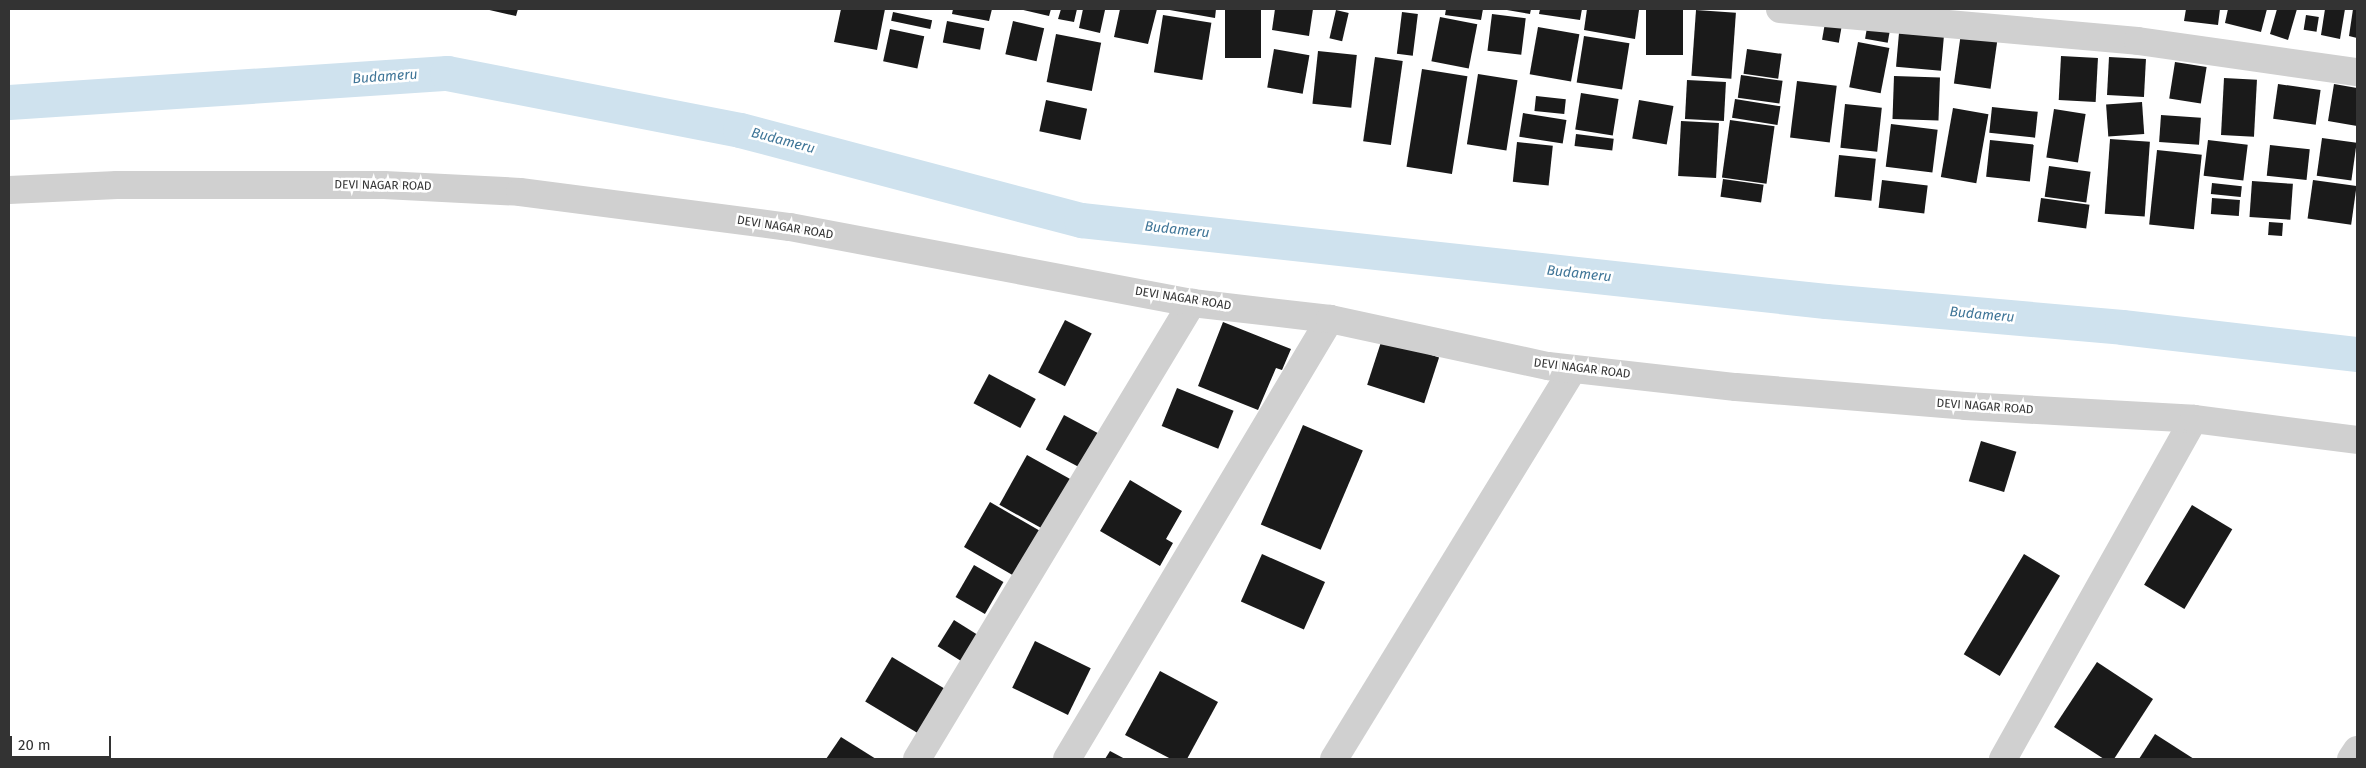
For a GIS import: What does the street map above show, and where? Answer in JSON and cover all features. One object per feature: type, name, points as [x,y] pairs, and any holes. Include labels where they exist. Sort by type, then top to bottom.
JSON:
[{"type":"street","points":[[1780,9],[2138,41],[2357,72]]},
{"type":"street","name":"DEVI NAGAR ROAD","points":[[9,190],[117,185],[384,185],[520,192],[790,227],[1192,302],[1330,319],[1548,366],[1736,387],[1955,405],[2194,419],[2357,440]]},
{"type":"street","points":[[917,759],[1192,302]]},
{"type":"street","points":[[1067,759],[1330,319]]},
{"type":"street","points":[[1334,759],[1573,369]]},
{"type":"street","points":[[2003,759],[2194,419]]},
{"type":"street","points":[[2352,759],[2357,750]]},
{"type":"building","points":[[485,9],[518,9],[516,16]]},
{"type":"building","points":[[841,9],[885,9],[877,50],[834,42]]},
{"type":"building","points":[[953,9],[992,9],[989,21],[952,14]]},
{"type":"building","points":[[1019,9],[1051,9],[1049,16]]},
{"type":"building","points":[[1061,9],[1077,9],[1074,22],[1058,19]]},
{"type":"building","points":[[1083,9],[1105,10],[1100,33],[1079,28]]},
{"type":"building","points":[[1120,9],[1157,9],[1148,44],[1114,37]]},
{"type":"building","points":[[1164,9],[1216,9],[1215,18]]},
{"type":"building","points":[[1225,9],[1261,9],[1261,58],[1225,58]]},
{"type":"building","points":[[1275,9],[1313,9],[1309,36],[1272,30]]},
{"type":"building","points":[[1446,9],[1483,9],[1481,20],[1445,15]]},
{"type":"building","points":[[1501,9],[1531,9],[1530,14]]},
{"type":"building","points":[[1540,9],[1582,9],[1580,20],[1539,14]]},
{"type":"building","points":[[1587,9],[1639,10],[1635,39],[1584,30]]},
{"type":"building","points":[[1646,9],[1683,9],[1683,55],[1646,55]]},
{"type":"building","points":[[2186,9],[2220,9],[2218,25],[2184,21]]},
{"type":"building","points":[[2228,9],[2267,9],[2261,32],[2225,23]]},
{"type":"building","points":[[2277,9],[2297,9],[2288,40],[2270,34]]},
{"type":"building","points":[[2325,9],[2345,9],[2340,39],[2321,35]]},
{"type":"building","points":[[2353,9],[2357,9],[2357,38],[2349,36]]},
{"type":"building","points":[[1336,10],[1349,13],[1342,41],[1329,38]]},
{"type":"building","points":[[1696,10],[1736,13],[1731,79],[1691,76]]},
{"type":"building","points":[[893,12],[932,20],[930,29],[891,21]]},
{"type":"building","points":[[1402,12],[1418,14],[1413,56],[1397,54]]},
{"type":"building","points":[[1492,14],[1526,18],[1521,55],[1487,51]]},
{"type":"building","points":[[1163,15],[1211,23],[1202,80],[1154,72]]},
{"type":"building","points":[[2306,15],[2319,17],[2316,32],[2304,30]]},
{"type":"building","points":[[1440,17],[1477,24],[1469,68],[1431,61]]},
{"type":"building","points":[[947,21],[984,28],[980,50],[943,43]]},
{"type":"building","points":[[1013,21],[1044,28],[1037,61],[1005,54]]},
{"type":"building","points":[[1868,22],[1891,26],[1888,43],[1865,39]]},
{"type":"building","points":[[1825,23],[1842,26],[1839,43],[1822,40]]},
{"type":"building","points":[[1538,27],[1579,34],[1571,82],[1530,74]]},
{"type":"building","points":[[890,29],[924,36],[917,69],[883,61]]},
{"type":"building","points":[[1899,33],[1944,37],[1941,71],[1896,67]]},
{"type":"building","points":[[1961,33],[1998,38],[1991,89],[1954,84]]},
{"type":"building","points":[[1056,34],[1101,43],[1092,91],[1047,82]]},
{"type":"building","points":[[1584,36],[1629,43],[1622,90],[1577,82]]},
{"type":"building","points":[[1858,42],[1889,48],[1881,93],[1849,87]]},
{"type":"building","points":[[1274,49],[1309,55],[1303,94],[1267,87]]},
{"type":"building","points":[[1747,49],[1782,54],[1778,79],[1744,74]]},
{"type":"building","points":[[1318,51],[1357,55],[1351,108],[1312,104]]},
{"type":"building","points":[[2061,56],[2098,58],[2096,102],[2059,100]]},
{"type":"building","points":[[1375,57],[1403,61],[1391,145],[1363,141]]},
{"type":"building","points":[[2109,57],[2146,59],[2144,97],[2107,95]]},
{"type":"building","points":[[2175,62],[2207,67],[2201,104],[2169,99]]},
{"type":"building","points":[[1422,69],[1467,76],[1452,174],[1407,167]]},
{"type":"building","points":[[1478,74],[1518,80],[1506,150],[1467,144]]},
{"type":"building","points":[[1741,75],[1783,81],[1779,104],[1738,98]]},
{"type":"building","points":[[1894,76],[1940,78],[1938,121],[1892,119]]},
{"type":"building","points":[[2224,78],[2257,80],[2254,137],[2221,135]]},
{"type":"building","points":[[1687,80],[1726,82],[1724,121],[1685,119]]},
{"type":"building","points":[[1797,81],[1837,86],[1830,142],[1790,138]]},
{"type":"building","points":[[2278,84],[2321,90],[2316,125],[2273,119]]},
{"type":"building","points":[[2334,84],[2357,88],[2357,126],[2328,121]]},
{"type":"building","points":[[1581,93],[1619,99],[1613,135],[1575,130]]},
{"type":"building","points":[[1536,96],[1566,99],[1564,114],[1534,111]]},
{"type":"building","points":[[1735,99],[1780,106],[1777,125],[1732,118]]},
{"type":"building","points":[[1046,100],[1087,109],[1080,140],[1039,131]]},
{"type":"building","points":[[1639,100],[1673,106],[1667,144],[1632,138]]},
{"type":"building","points":[[2142,102],[2144,134],[2108,136],[2106,105]]},
{"type":"building","points":[[1845,104],[1882,108],[1877,152],[1840,148]]},
{"type":"building","points":[[1992,107],[2038,112],[2035,138],[1989,133]]},
{"type":"building","points":[[1953,108],[1988,114],[1976,183],[1941,177]]},
{"type":"building","points":[[2054,109],[2086,114],[2078,162],[2046,157]]},
{"type":"building","points":[[1523,113],[1566,120],[1563,144],[1519,137]]},
{"type":"building","points":[[2161,115],[2201,118],[2199,145],[2159,142]]},
{"type":"building","points":[[1730,120],[1775,126],[1766,184],[1722,177]]},
{"type":"building","points":[[1681,121],[1719,123],[1716,178],[1678,176]]},
{"type":"building","points":[[1891,124],[1938,130],[1932,172],[1886,167]]},
{"type":"building","points":[[1576,134],[1614,139],[1612,151],[1575,146]]},
{"type":"building","points":[[2322,138],[2357,143],[2351,181],[2317,176]]},
{"type":"building","points":[[2110,139],[2150,142],[2145,217],[2105,214]]},
{"type":"building","points":[[1990,140],[2034,145],[2030,181],[1986,177]]},
{"type":"building","points":[[2208,140],[2248,145],[2243,181],[2204,176]]},
{"type":"building","points":[[1517,142],[1553,146],[1549,186],[1513,182]]},
{"type":"building","points":[[2270,145],[2310,149],[2307,180],[2267,176]]},
{"type":"building","points":[[2157,150],[2202,155],[2194,229],[2149,225]]},
{"type":"building","points":[[1839,155],[1876,159],[1871,201],[1835,197]]},
{"type":"building","points":[[2049,166],[2091,172],[2086,203],[2045,197]]},
{"type":"building","points":[[1723,179],[1764,185],[1761,203],[1720,197]]},
{"type":"building","points":[[1882,180],[1928,186],[1924,213],[1879,208]]},
{"type":"building","points":[[2313,180],[2357,186],[2351,225],[2308,219]]},
{"type":"building","points":[[2252,181],[2293,184],[2290,220],[2249,217]]},
{"type":"building","points":[[2212,183],[2242,186],[2241,197],[2211,194]]},
{"type":"building","points":[[2041,198],[2090,205],[2086,229],[2038,222]]},
{"type":"building","points":[[2212,198],[2240,200],[2239,216],[2211,214]]},
{"type":"building","points":[[2269,222],[2283,223],[2282,236],[2268,235]]},
{"type":"building","points":[[1065,320],[1092,334],[1065,386],[1038,373]]},
{"type":"building","points":[[1223,322],[1291,349],[1282,370],[1276,368],[1258,410],[1198,386]]},
{"type":"building","points":[[1382,339],[1439,358],[1424,403],[1367,385]]},
{"type":"building","points":[[989,374],[1036,399],[1020,428],[974,403]]},
{"type":"building","points":[[1177,388],[1234,411],[1218,449],[1162,426]]},
{"type":"building","points":[[1064,415],[1103,436],[1085,470],[1046,449]]},
{"type":"building","points":[[1303,425],[1363,450],[1321,550],[1261,524]]},
{"type":"building","points":[[1981,441],[2016,452],[2004,492],[1969,481]]},
{"type":"building","points":[[1027,455],[1076,482],[1048,532],[999,505]]},
{"type":"building","points":[[1130,480],[1182,511],[1166,539],[1173,543],[1160,566],[1100,531]]},
{"type":"building","points":[[990,502],[1043,532],[1017,578],[964,547]]},
{"type":"building","points":[[2192,505],[2232,529],[2184,609],[2144,585]]},
{"type":"building","points":[[1262,554],[1325,582],[1304,630],[1241,602]]},
{"type":"building","points":[[2024,554],[2060,576],[2000,676],[1964,654]]},
{"type":"building","points":[[974,565],[1003,582],[985,614],[956,597]]},
{"type":"building","points":[[954,620],[980,636],[964,663],[938,646]]},
{"type":"building","points":[[1035,641],[1091,668],[1068,715],[1012,688]]},
{"type":"building","points":[[892,657],[946,689],[919,734],[865,702]]},
{"type":"building","points":[[2097,662],[2153,699],[2114,759],[2104,759],[2054,727]]},
{"type":"building","points":[[1160,671],[1218,702],[1187,759],[1171,759],[1125,735]]},
{"type":"building","points":[[2155,734],[2194,759],[2139,759]]},
{"type":"building","points":[[841,737],[876,759],[826,759]]},
{"type":"building","points":[[1110,751],[1125,759],[1105,759]]},
{"type":"waterway","name":"Budameru","points":[[9,102],[447,73],[740,130],[1081,220],[1826,301],[2122,327],[2357,354]]}]
